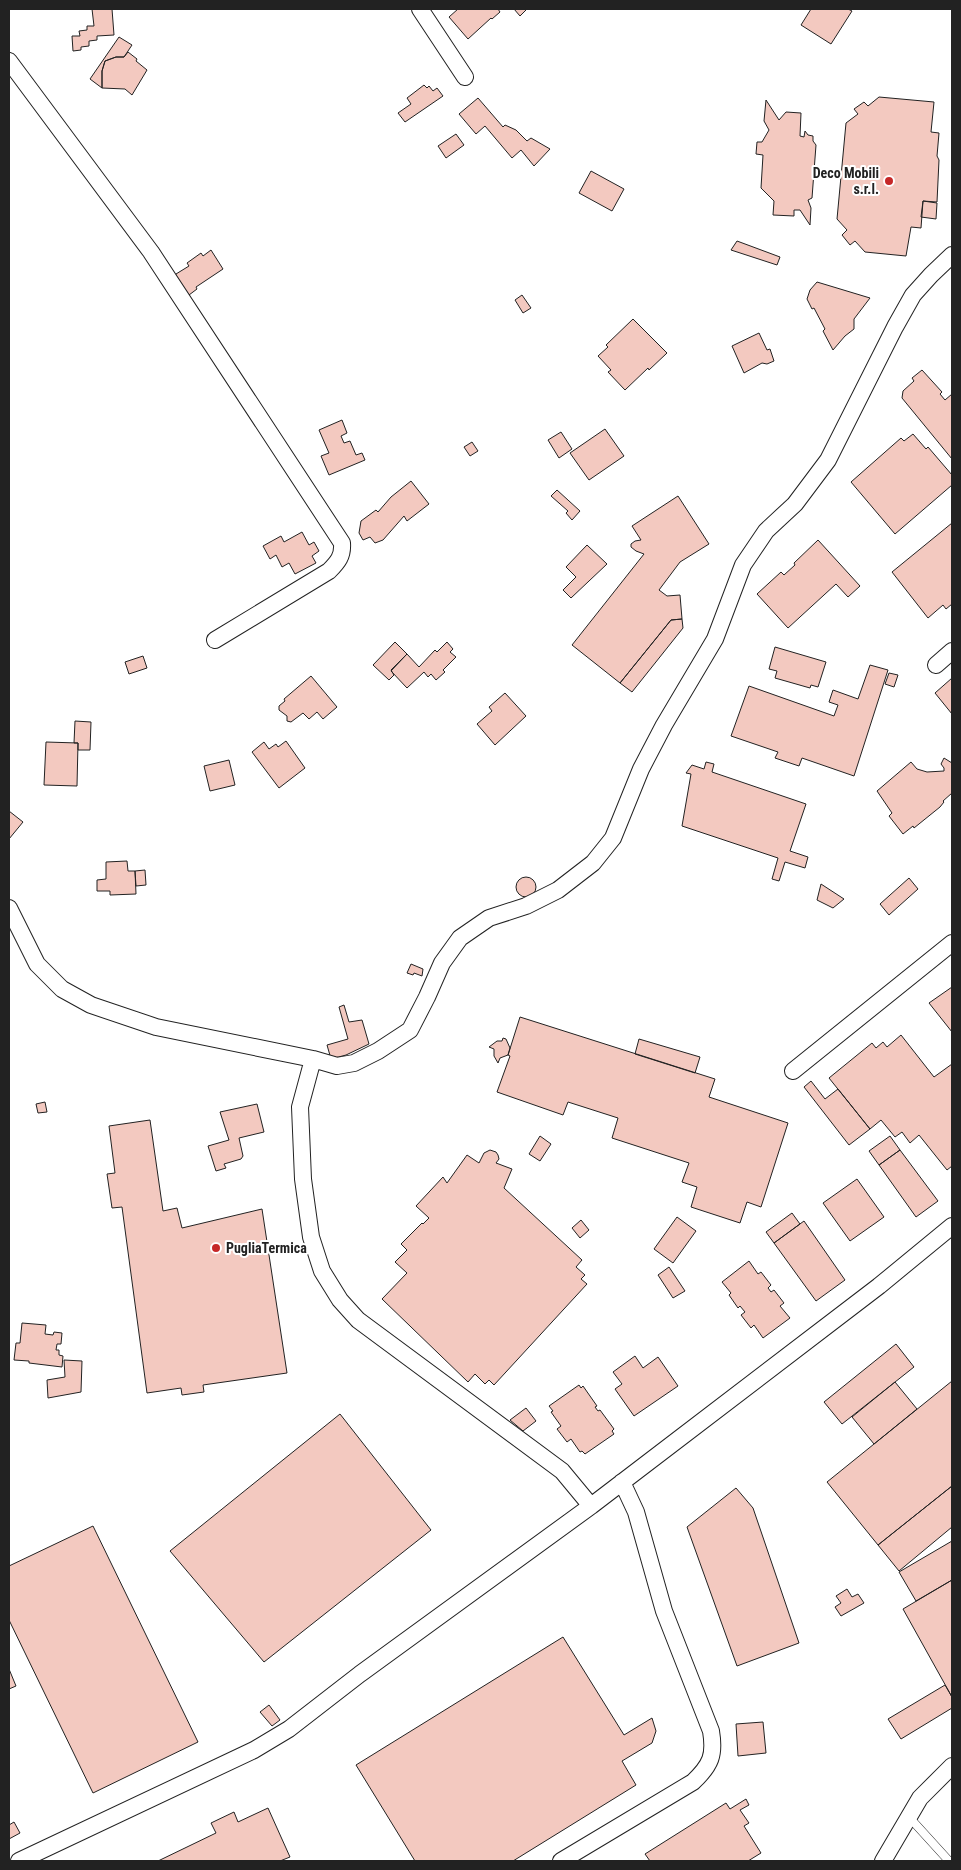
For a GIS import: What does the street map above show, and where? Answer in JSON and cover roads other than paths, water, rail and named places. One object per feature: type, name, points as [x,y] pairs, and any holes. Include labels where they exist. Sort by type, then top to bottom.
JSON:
[{"type":"street","points":[[420,9],[465,77]]},
{"type":"street","points":[[9,61],[152,252],[342,543],[340,558],[329,571],[215,640]]},
{"type":"street","points":[[9,908],[37,964],[62,989],[90,1005],[156,1027],[313,1059],[336,1066],[354,1063],[378,1051],[410,1030],[428,997],[442,962],[460,938],[489,918],[526,906],[558,890],[593,863],[613,838],[644,762],[715,639],[742,565],[766,531],[795,504],[828,460],[895,327],[913,296],[952,254]]},
{"type":"street","points":[[936,665],[952,651]]},
{"type":"street","points":[[793,1071],[952,943]]},
{"type":"street","points":[[313,1059],[300,1107],[303,1179],[311,1236],[322,1272],[340,1300],[358,1320],[562,1471],[591,1506]]},
{"type":"street","points":[[19,1861],[254,1750],[289,1729],[360,1674],[591,1506],[879,1286],[952,1226]]},
{"type":"street","points":[[561,1861],[693,1782],[703,1773],[711,1760],[713,1746],[710,1732],[664,1611],[636,1512],[622,1482]]},
{"type":"street","points":[[883,1861],[920,1798],[952,1766]]},
{"type":"lane","points":[[909,1817],[949,1861]]},
{"type":"place","name":"Deco Mobili s.r.l.","points":[[889,181]]},
{"type":"place","name":"PugliaTermica","points":[[216,1248]]}]
